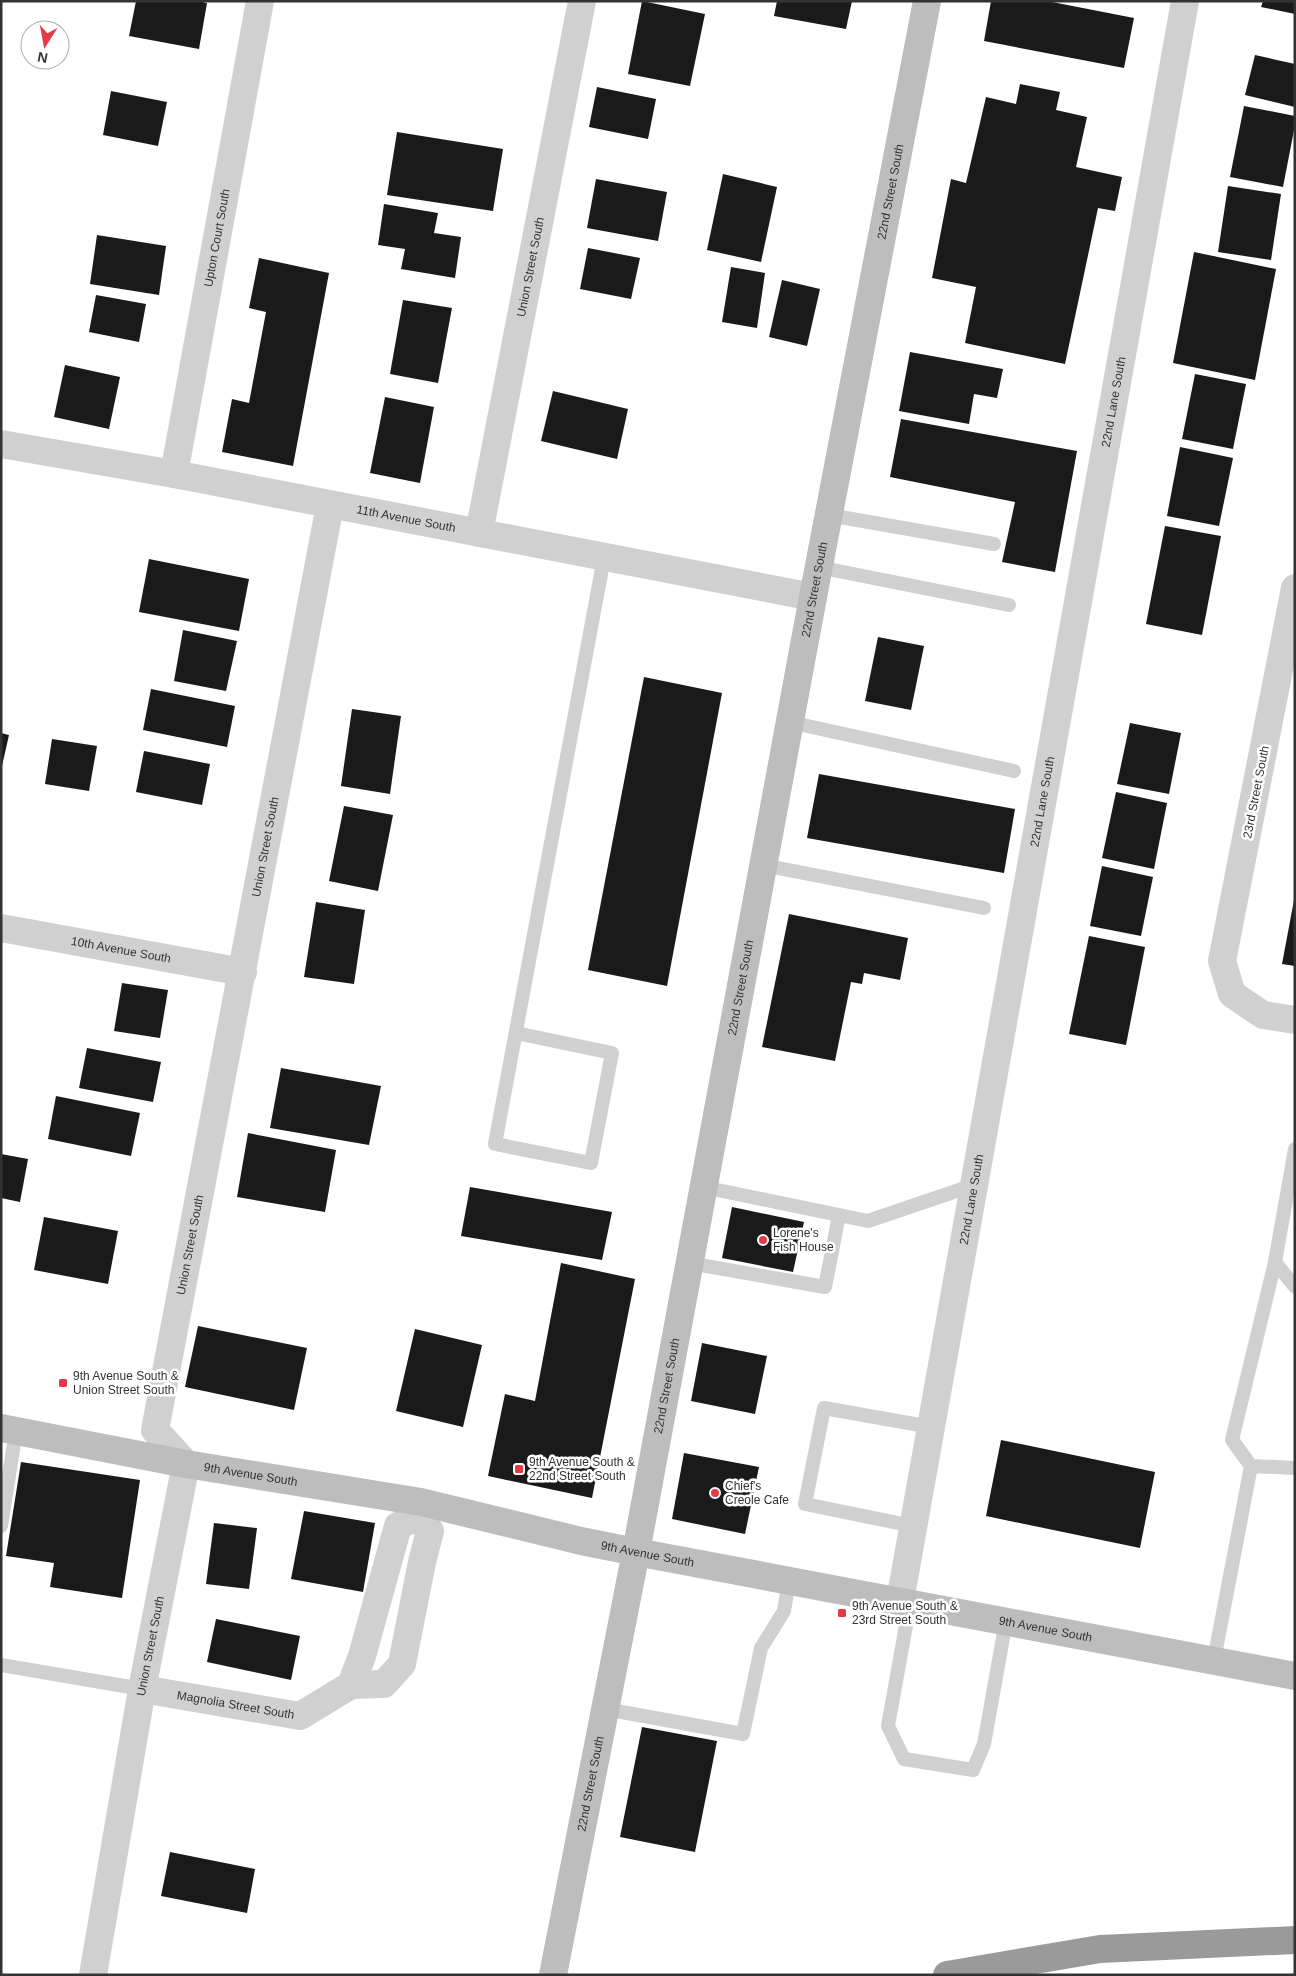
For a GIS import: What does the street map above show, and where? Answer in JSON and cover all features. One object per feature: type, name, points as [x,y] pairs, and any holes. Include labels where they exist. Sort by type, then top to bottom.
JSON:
[{"type":"highway","points":[[947,1975],[1100,1948],[1295,1940]]},
{"type":"street","name":"Upton Court South","points":[[174,474],[260,1]]},
{"type":"street","name":"Union Street South","points":[[479,533],[582,1]]},
{"type":"street","name":"22nd Street South","points":[[553,1975],[636,1552],[812,598],[927,1]]},
{"type":"street","name":"22nd Lane South","points":[[905,1602],[914,1526],[931,1427],[1185,1]]},
{"type":"street","name":"11th Avenue South","points":[[1,444],[174,474],[812,598]]},
{"type":"street","name":"Union Street South","points":[[93,1975],[142,1689],[186,1464],[155,1430],[330,505]]},
{"type":"street","name":"23rd Street South","points":[[1295,588],[1284,702],[1222,961],[1232,994],[1263,1015],[1295,1020]]},
{"type":"street","name":"10th Avenue South","points":[[1,928],[243,972]]},
{"type":"street","name":"9th Avenue South","points":[[9,1429],[636,1552],[1295,1676]]},
{"type":"street","points":[[351,1685],[362,1656],[398,1526],[419,1509]]},
{"type":"street","name":"Magnolia Street South","points":[[142,1689],[300,1716],[351,1685],[384,1684],[402,1664],[430,1531],[419,1509]]},
{"type":"lane","points":[[829,515],[994,544]]},
{"type":"lane","points":[[516,1033],[612,1053],[591,1163],[495,1144],[604,558]]},
{"type":"lane","points":[[818,567],[1009,605]]},
{"type":"lane","points":[[789,722],[1014,770]]},
{"type":"lane","points":[[763,866],[984,908]]},
{"type":"lane","points":[[1214,1660],[1251,1466],[1232,1440],[1275,1262],[1295,1149]]},
{"type":"lane","points":[[703,1186],[868,1221],[974,1185]]},
{"type":"lane","points":[[690,1263],[825,1287],[839,1215]]},
{"type":"lane","points":[[1275,1262],[1295,1287]]},
{"type":"lane","points":[[914,1526],[805,1504],[824,1408],[931,1427]]},
{"type":"lane","points":[[1,1526],[9,1429]]},
{"type":"lane","points":[[1251,1466],[1295,1468]]},
{"type":"lane","points":[[605,1708],[743,1734],[761,1648],[784,1611],[790,1581]]},
{"type":"lane","points":[[905,1602],[888,1726],[904,1759],[973,1770],[984,1744],[1006,1621]]},
{"type":"lane","points":[[1,1665],[142,1689]]},
{"type":"building","points":[[136,1],[198,1],[207,3],[199,49],[129,36]]},
{"type":"building","points":[[642,1],[705,14],[690,86],[628,74]]},
{"type":"building","points":[[777,1],[852,1],[846,29],[774,16]]},
{"type":"building","points":[[991,1],[1047,1],[1134,18],[1124,68],[984,41]]},
{"type":"building","points":[[1263,1],[1295,1],[1295,14],[1261,7]]},
{"type":"building","points":[[1255,55],[1295,64],[1295,107],[1245,95]]},
{"type":"building","points":[[1020,84],[1060,92],[1056,110],[1087,117],[1076,167],[1122,177],[1115,211],[1098,208],[1065,364],[965,343],[976,287],[932,278],[951,179],[966,183],[986,97],[1016,104]]},
{"type":"building","points":[[597,87],[656,99],[648,139],[589,127]]},
{"type":"building","points":[[111,91],[167,102],[158,146],[103,135]]},
{"type":"building","points":[[1244,106],[1295,116],[1283,187],[1230,177]]},
{"type":"building","points":[[397,132],[503,149],[493,211],[387,195]]},
{"type":"building","points":[[723,174],[777,187],[761,262],[707,250]]},
{"type":"building","points":[[596,179],[667,192],[658,241],[587,228]]},
{"type":"building","points":[[1228,186],[1281,194],[1271,260],[1218,252]]},
{"type":"building","points":[[384,204],[438,213],[434,233],[461,237],[455,278],[401,269],[405,249],[378,245]]},
{"type":"building","points":[[97,235],[166,246],[159,295],[90,284]]},
{"type":"building","points":[[588,248],[640,258],[631,299],[580,289]]},
{"type":"building","points":[[1194,252],[1276,269],[1255,380],[1173,363]]},
{"type":"building","points":[[259,258],[329,273],[293,466],[222,452],[232,399],[249,403],[266,312],[249,308]]},
{"type":"building","points":[[731,267],[765,273],[757,328],[722,322]]},
{"type":"building","points":[[782,280],[820,289],[807,346],[769,337]]},
{"type":"building","points":[[96,295],[146,304],[139,342],[89,332]]},
{"type":"building","points":[[403,300],[452,308],[438,383],[390,374]]},
{"type":"building","points":[[910,352],[1003,369],[997,398],[974,394],[969,424],[899,411]]},
{"type":"building","points":[[65,365],[120,377],[109,429],[54,417]]},
{"type":"building","points":[[1195,374],[1246,384],[1233,449],[1182,439]]},
{"type":"building","points":[[553,391],[628,409],[617,459],[541,441]]},
{"type":"building","points":[[385,397],[434,407],[420,483],[370,473]]},
{"type":"building","points":[[901,419],[1077,451],[1055,572],[1002,562],[1015,502],[890,477]]},
{"type":"building","points":[[1180,447],[1233,458],[1219,526],[1167,516]]},
{"type":"building","points":[[1165,526],[1221,536],[1202,635],[1146,624]]},
{"type":"building","points":[[149,559],[249,579],[239,631],[139,612]]},
{"type":"building","points":[[183,630],[237,641],[226,691],[174,681]]},
{"type":"building","points":[[878,637],[924,646],[911,710],[865,701]]},
{"type":"building","points":[[644,677],[722,693],[667,986],[588,970]]},
{"type":"building","points":[[151,689],[235,706],[227,747],[143,730]]},
{"type":"building","points":[[352,709],[401,716],[390,794],[341,786]]},
{"type":"building","points":[[1130,723],[1181,733],[1169,794],[1117,784]]},
{"type":"building","points":[[1,733],[9,735],[2,766],[1,766]]},
{"type":"building","points":[[52,739],[97,746],[89,791],[45,784]]},
{"type":"building","points":[[144,751],[210,764],[202,805],[136,792]]},
{"type":"building","points":[[819,774],[1015,809],[1004,873],[807,838]]},
{"type":"building","points":[[1116,792],[1167,803],[1154,869],[1102,858]]},
{"type":"building","points":[[344,806],[393,815],[378,891],[329,881]]},
{"type":"building","points":[[1102,866],[1153,877],[1141,936],[1090,926]]},
{"type":"building","points":[[1295,900],[1295,966],[1282,964]]},
{"type":"building","points":[[316,902],[365,910],[354,984],[304,977]]},
{"type":"building","points":[[789,914],[908,938],[900,980],[864,973],[862,984],[851,982],[835,1061],[762,1047]]},
{"type":"building","points":[[1089,936],[1145,947],[1126,1045],[1069,1034]]},
{"type":"building","points":[[122,983],[168,990],[160,1038],[114,1031]]},
{"type":"building","points":[[87,1048],[161,1062],[153,1102],[79,1088]]},
{"type":"building","points":[[281,1068],[381,1086],[369,1145],[270,1128]]},
{"type":"building","points":[[56,1096],[140,1113],[131,1156],[48,1139]]},
{"type":"building","points":[[248,1133],[336,1150],[325,1212],[237,1197]]},
{"type":"building","points":[[1,1154],[28,1159],[20,1202],[1,1198]]},
{"type":"building","points":[[470,1187],[612,1212],[602,1260],[461,1236]]},
{"type":"building","name":"Lorene's Fish House","points":[[732,1207],[804,1222],[793,1272],[722,1258]]},
{"type":"building","points":[[44,1217],[118,1231],[108,1284],[34,1270]]},
{"type":"building","points":[[561,1263],[635,1279],[592,1498],[488,1476],[505,1394],[535,1401]]},
{"type":"building","points":[[198,1326],[307,1348],[294,1410],[185,1387]]},
{"type":"building","points":[[415,1329],[482,1345],[463,1427],[396,1411]]},
{"type":"building","points":[[702,1343],[767,1356],[755,1414],[691,1401]]},
{"type":"building","points":[[1001,1440],[1155,1472],[1140,1548],[986,1516]]},
{"type":"building","name":"Chief's Creole Cafe","points":[[684,1453],[759,1467],[745,1534],[672,1519]]},
{"type":"building","points":[[21,1462],[140,1480],[122,1598],[50,1587],[54,1563],[6,1556]]},
{"type":"building","points":[[304,1511],[375,1523],[363,1592],[291,1579]]},
{"type":"building","points":[[214,1523],[257,1528],[249,1589],[206,1584]]},
{"type":"building","points":[[216,1619],[300,1636],[291,1680],[207,1662]]},
{"type":"building","points":[[642,1727],[717,1741],[695,1852],[620,1837]]},
{"type":"building","points":[[170,1852],[255,1869],[247,1913],[161,1896]]},
{"type":"place","name":"Lorene's Fish House","points":[[763,1240]]},
{"type":"place","name":"9th Avenue South & Union Street South","points":[[63,1383]]},
{"type":"place","name":"9th Avenue South & 22nd Street South","points":[[519,1469]]},
{"type":"place","name":"Chief's Creole Cafe","points":[[715,1493]]},
{"type":"place","name":"9th Avenue South & 23rd Street South","points":[[842,1613]]}]
